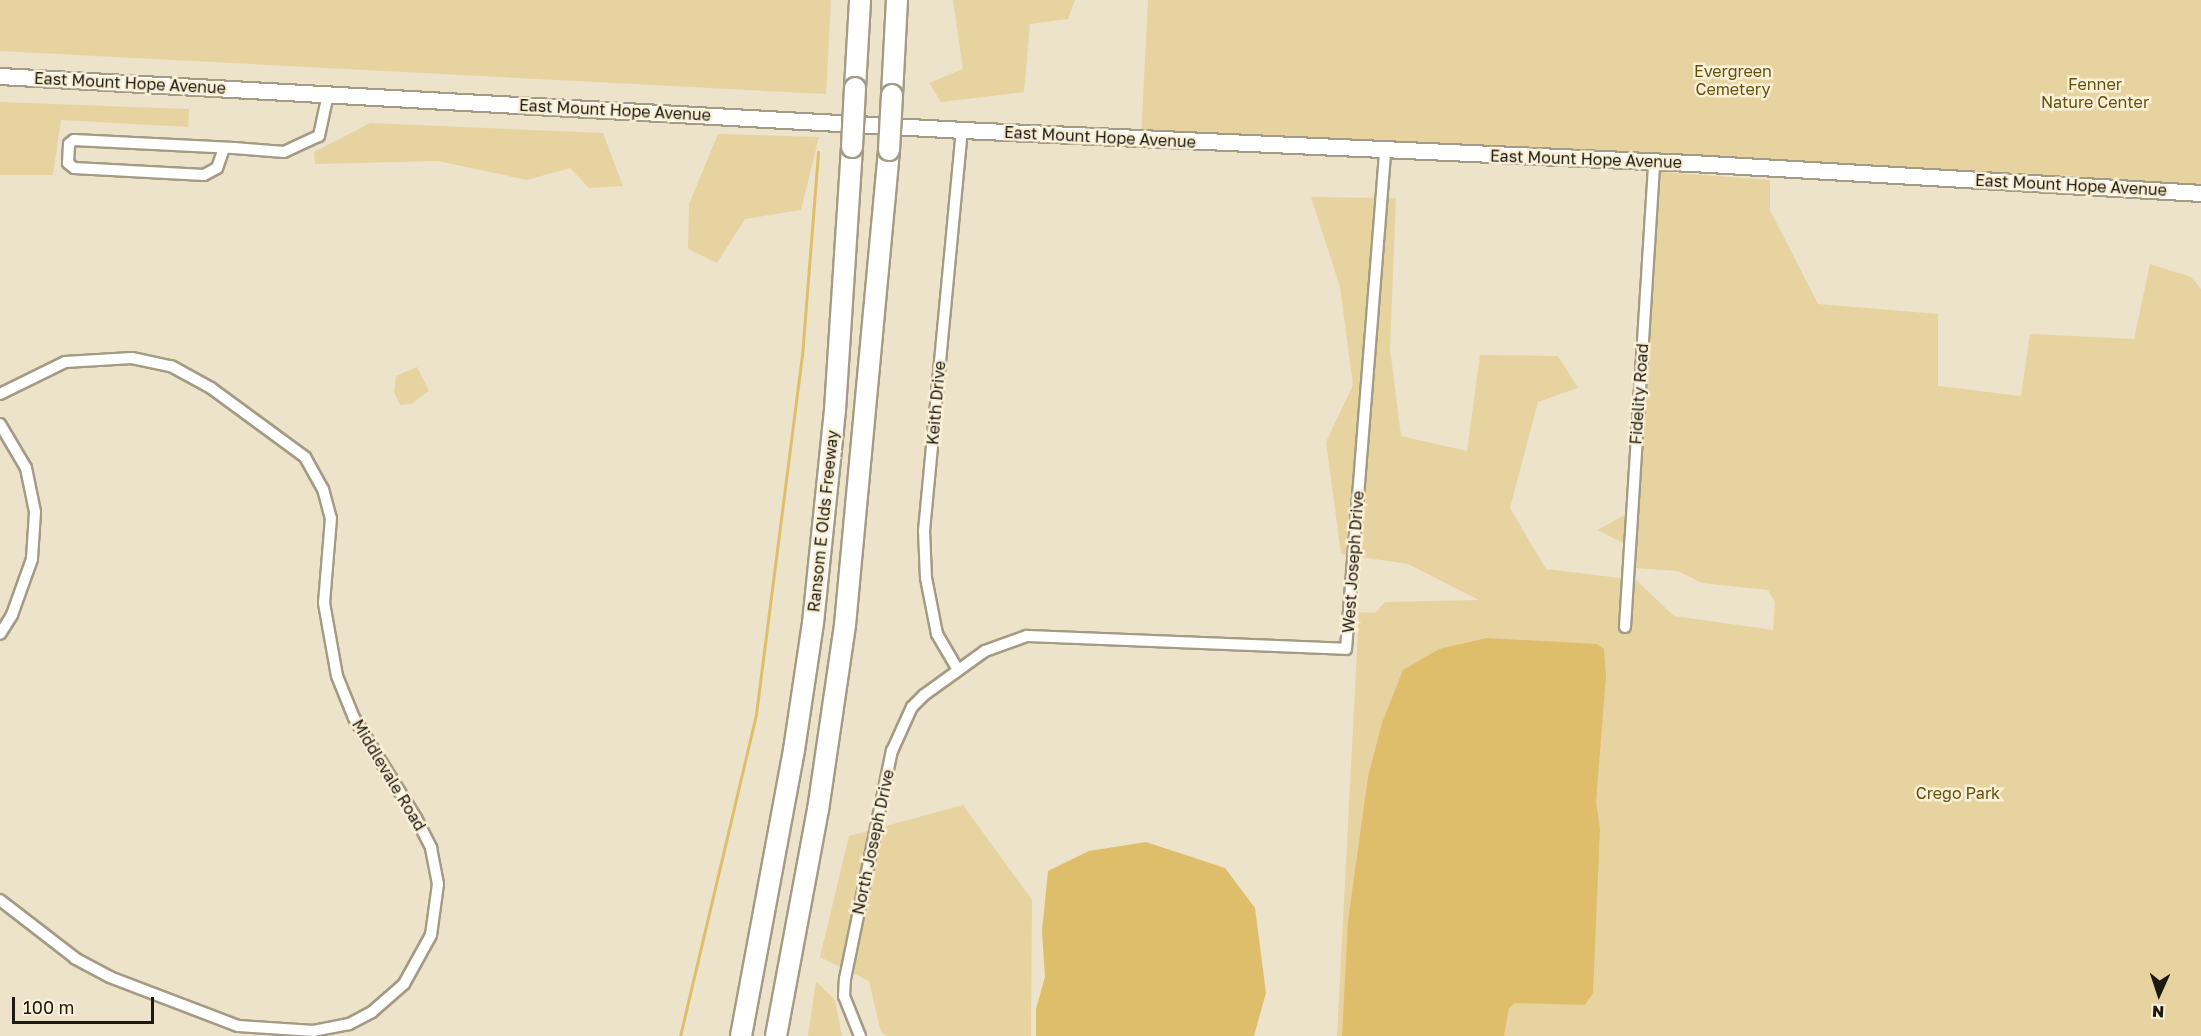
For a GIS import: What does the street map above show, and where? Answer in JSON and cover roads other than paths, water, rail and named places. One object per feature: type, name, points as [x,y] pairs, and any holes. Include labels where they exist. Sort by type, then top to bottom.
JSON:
[{"type":"highway","name":"Ransom E Olds Freeway","points":[[739,1036],[746,1012],[792,762],[814,612],[836,399],[860,0]]},
{"type":"highway","name":"Ransom E Olds Freeway","points":[[776,1036],[818,810],[845,625],[889,150],[897,0]]},
{"type":"street","name":"East Mount Hope Avenue","points":[[0,76],[962,130],[1385,152],[1654,162],[2201,193]]},
{"type":"street","points":[[224,148],[217,168],[204,175],[74,168],[68,163],[69,144],[74,140],[224,148],[284,152],[302,147],[319,136],[328,94]]},
{"type":"street","name":"Keith Drive","points":[[958,670],[937,634],[928,587],[924,531],[962,130]]},
{"type":"street","name":"West Joseph Drive","points":[[958,670],[985,651],[1028,636],[1346,649],[1385,152]]},
{"type":"street","name":"Fidelity Road","points":[[1625,627],[1654,162]]},
{"type":"street","name":"Middlevale Road","points":[[0,394],[65,362],[122,357],[171,366],[211,388],[305,457],[323,489],[331,518],[324,603],[337,676],[354,718],[416,818],[431,848],[438,885],[431,935],[404,984],[372,1012],[349,1024],[314,1031],[238,1026],[110,977],[75,958],[0,900]]},
{"type":"street","points":[[0,424],[26,468],[35,512],[32,559],[12,615],[0,634]]},
{"type":"street","name":"North Joseph Drive","points":[[860,1036],[844,996],[845,979],[892,751],[912,707],[958,670]]},
{"type":"waterway","points":[[680,1036],[756,714],[802,356],[818,152]]},
{"type":"park label","name":"Evergreen Cemetery","points":[[1733,80]]},
{"type":"park label","name":"Fenner Nature Center","points":[[2095,93]]},
{"type":"park label","name":"Crego Park","points":[[1958,793]]}]
